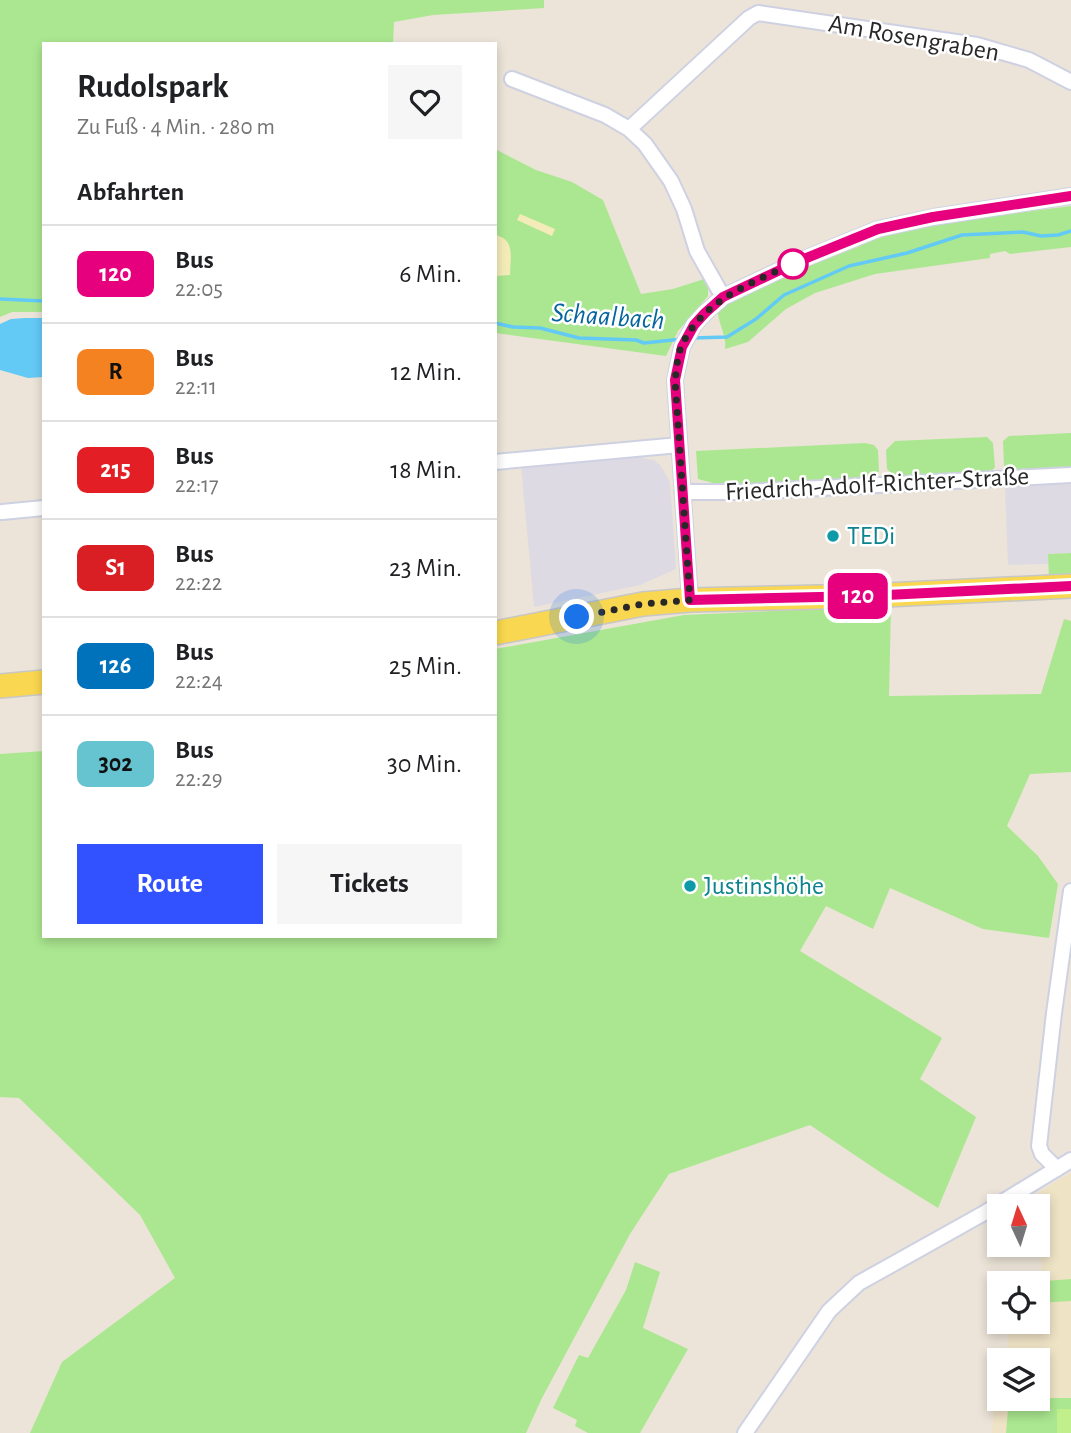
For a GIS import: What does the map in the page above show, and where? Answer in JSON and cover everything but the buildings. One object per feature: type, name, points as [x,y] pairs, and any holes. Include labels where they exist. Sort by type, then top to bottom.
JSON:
[{"type":"main road","points":[[497,633],[643,604],[690,600],[866,596],[1071,586]]},
{"type":"main road","points":[[0,686],[42,682]]},
{"type":"street","name":"Am Rosengraben","points":[[629,129],[758,13],[977,45],[1029,60],[1071,82]]},
{"type":"street","points":[[512,79],[605,115],[629,129],[645,144],[671,181],[684,209],[697,251],[723,297]]},
{"type":"street","points":[[690,600],[675,380],[682,347],[694,325],[723,297],[799,261],[878,229],[933,217],[1071,196]]},
{"type":"street","points":[[497,462],[679,445]]},
{"type":"street","name":"Friedrich-Adolf-Richter-Straße","points":[[682,492],[745,492],[1071,475]]},
{"type":"street","points":[[2,512],[42,508]]},
{"type":"street","points":[[1057,1169],[1042,1154],[1039,1146],[1071,891]]},
{"type":"street","points":[[745,1433],[830,1311],[859,1283],[986,1212],[1071,1160]]},
{"type":"shaded area","points":[[641,455],[642,458],[654,460],[661,466],[670,482],[676,569],[640,585],[534,607],[521,466]]},
{"type":"shaded area","points":[[1071,483],[1071,553],[1048,554],[1048,564],[1008,565],[1005,487]]},
{"type":"shaded area","points":[[1071,1173],[1071,1433],[992,1433],[994,1411],[1050,1411],[1050,1348],[1008,1348],[1009,1334],[1050,1334],[1050,1271],[1042,1271],[1041,1257],[1050,1257],[1050,1194],[1039,1192]]},
{"type":"green space","points":[[0,0],[544,0],[544,8],[433,15],[394,22],[393,42],[42,42],[42,312],[12,312],[0,317]]},
{"type":"green space","points":[[497,150],[536,170],[572,182],[603,200],[641,294],[673,289],[704,279],[708,286],[708,296],[678,331],[666,356],[497,333]]},
{"type":"green space","points":[[1071,206],[1071,247],[1010,254],[1005,251],[990,254],[990,258],[875,274],[815,293],[786,309],[748,342],[725,349],[718,313],[730,301],[825,256],[827,259],[860,246],[859,241],[920,225]]},
{"type":"green space","points":[[1071,433],[1071,469],[1009,472],[1004,466],[1003,441],[1009,436]]},
{"type":"green space","points":[[987,437],[993,443],[995,467],[990,473],[896,478],[887,469],[886,450],[895,441]]},
{"type":"green space","points":[[865,443],[874,445],[878,450],[879,472],[871,479],[754,485],[717,484],[698,479],[696,451]]},
{"type":"green space","points":[[1071,553],[1071,581],[1049,581],[1048,554]]},
{"type":"green space","points":[[891,606],[889,696],[1041,694],[1064,619],[1071,621],[1071,772],[1030,774],[1007,826],[1038,856],[1058,884],[1049,938],[983,929],[890,888],[873,929],[826,906],[800,951],[942,1038],[920,1079],[976,1117],[938,1208],[810,1125],[669,1174],[630,1234],[526,1433],[30,1433],[62,1362],[175,1278],[140,1215],[19,1098],[0,1097],[0,754],[42,751],[42,938],[497,938],[497,649],[684,615]]},
{"type":"green space","points":[[635,1262],[660,1272],[643,1328],[688,1349],[640,1433],[588,1433],[575,1426],[577,1420],[553,1408],[579,1355],[588,1358],[626,1290]]},
{"type":"green space","points":[[1071,1279],[1071,1301],[1050,1302],[1050,1281]]},
{"type":"green space","points":[[1050,1398],[1071,1398],[1071,1409],[1057,1409],[1057,1433],[1006,1433],[1008,1411],[1050,1411]]},
{"type":"green space","points":[[1057,1409],[1071,1409],[1071,1433],[1057,1433]]},
{"type":"sand","points":[[520,214],[555,229],[552,236],[517,220]]},
{"type":"sand","points":[[497,236],[509,245],[510,275],[497,276]]},
{"type":"water","points":[[42,318],[42,377],[28,378],[0,370],[0,324],[11,319]]},
{"type":"waterway","name":"Schaalbach","points":[[693,338],[727,337],[756,319],[784,295],[849,266],[907,253],[962,235],[1023,232],[1041,236],[1071,231]]},
{"type":"waterway","name":"Schaalbach","points":[[0,299],[42,301]]},
{"type":"waterway","name":"Schaalbach","points":[[497,323],[540,328],[579,338],[636,340],[644,343],[682,339]]},
{"type":"bus line","name":"120","points":[[1071,196],[1031,200],[878,229],[799,261],[723,297],[705,313],[694,325],[682,347],[675,380],[690,600],[866,596],[1071,586]]},
{"type":"place","name":"TEDi","points":[[833,536]]},
{"type":"place","name":"Justinshöhe","points":[[690,886]]},
{"type":"route","points":[[577,617],[643,604],[690,600],[675,380],[679,355],[694,325],[723,297],[799,261],[793,264]]}]
